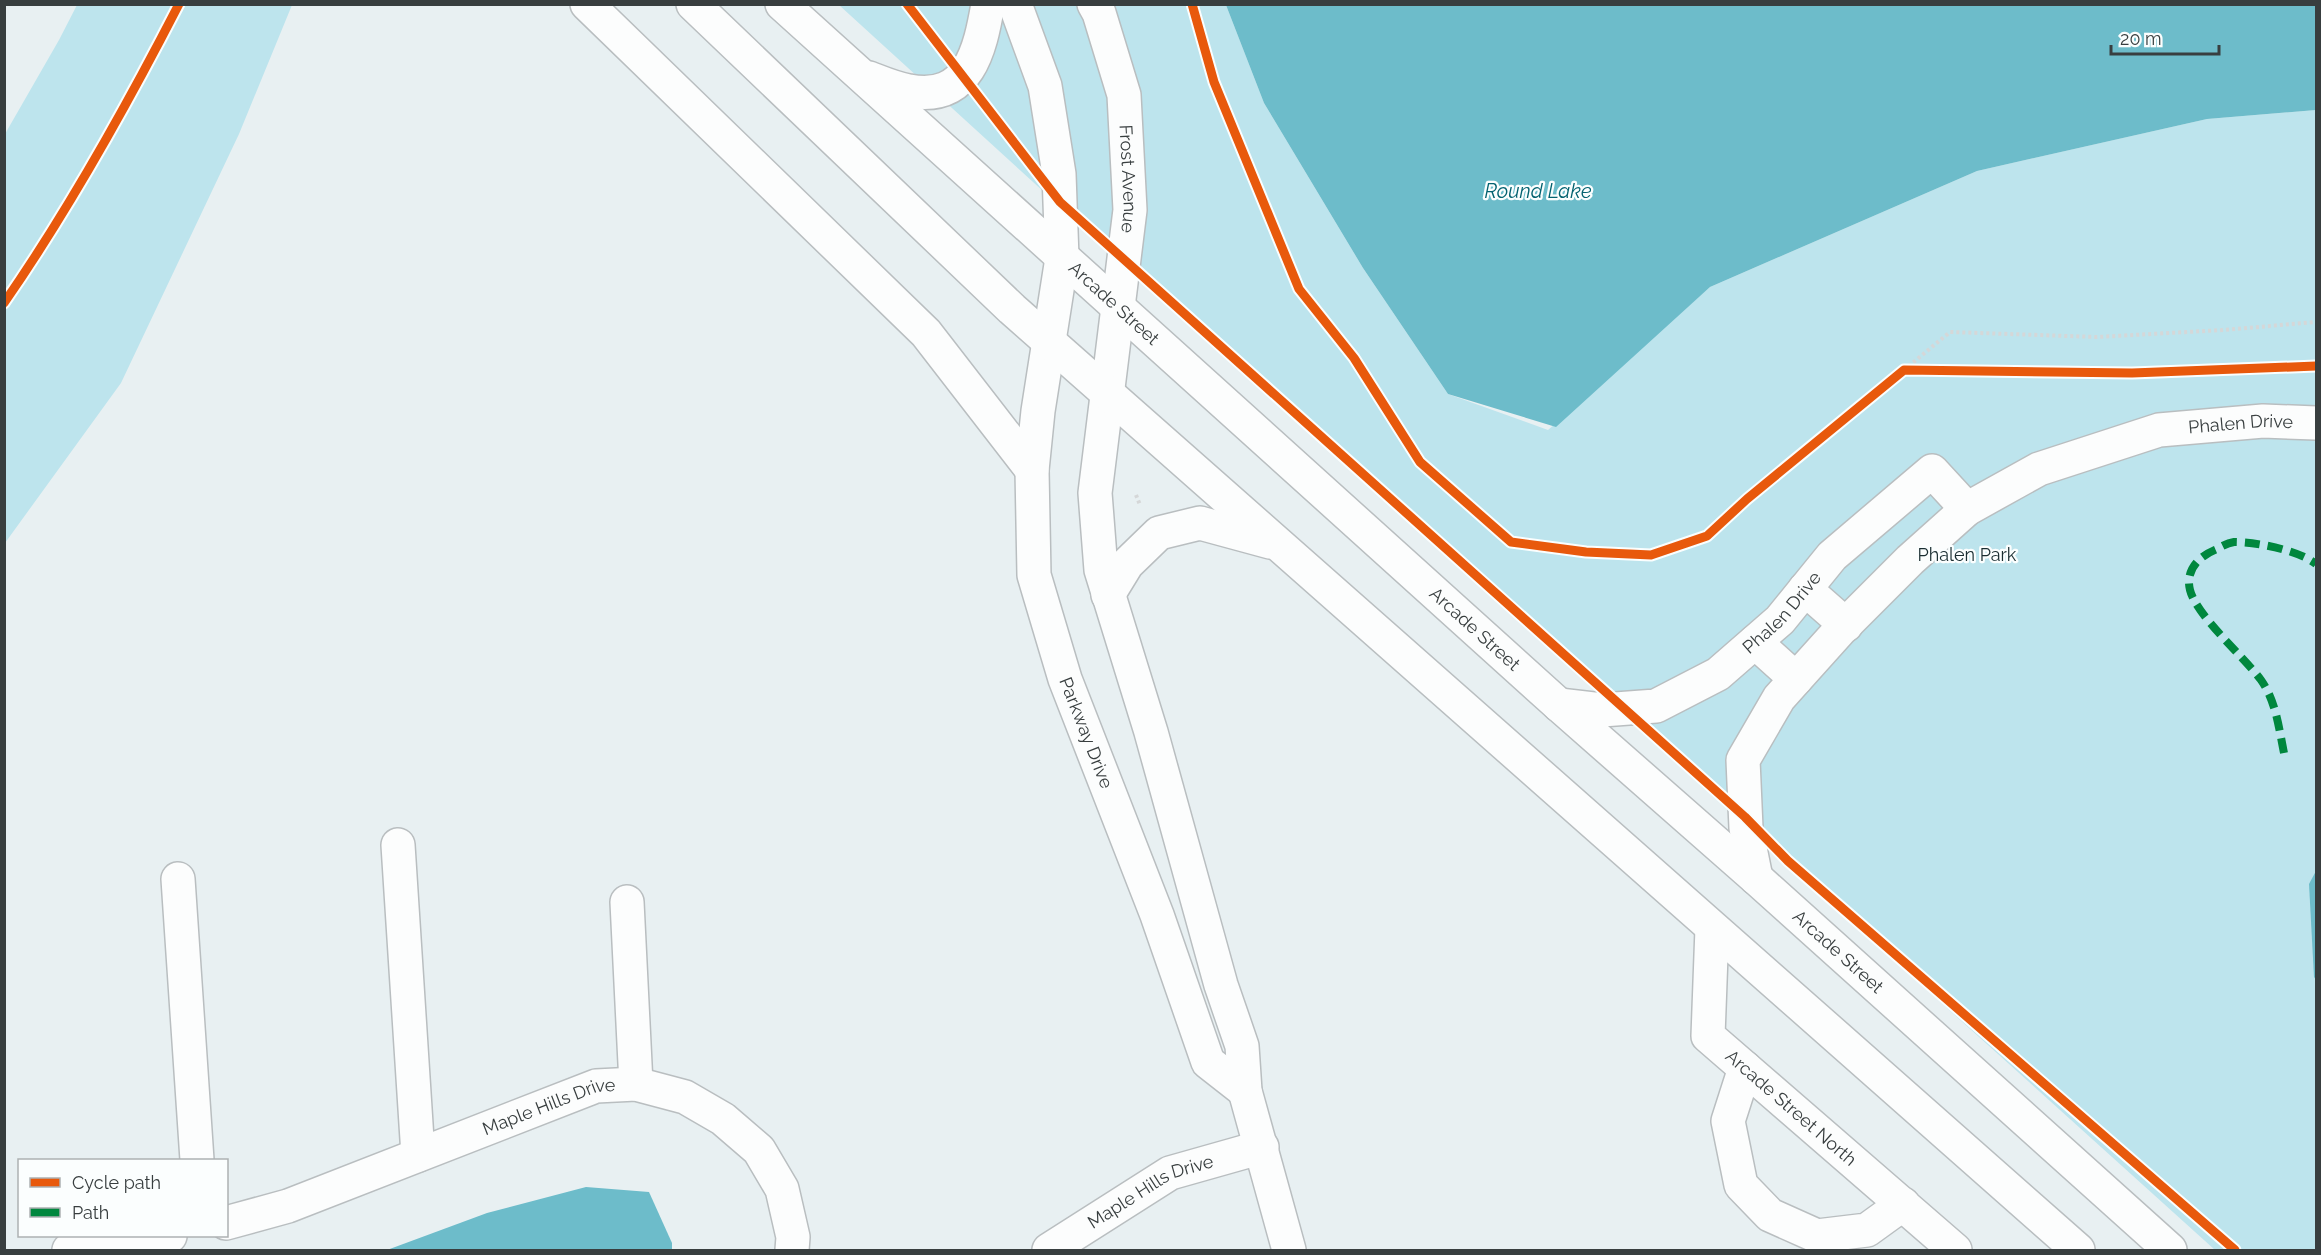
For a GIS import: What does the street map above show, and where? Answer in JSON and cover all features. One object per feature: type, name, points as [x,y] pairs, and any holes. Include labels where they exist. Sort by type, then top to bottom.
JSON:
[{"type":"street","points":[[587,4],[926,333],[1032,470]]},
{"type":"street","points":[[693,4],[1012,309],[2078,1251]]},
{"type":"street","name":"Arcade Street","points":[[782,4],[1558,705],[1756,878],[2170,1251]]},
{"type":"street","points":[[861,76],[910,92],[941,91],[964,78],[979,49],[988,4]]},
{"type":"street","points":[[1015,4],[1046,86],[1059,174],[1062,258],[1049,342]]},
{"type":"street","name":"Frost Avenue","points":[[1094,4],[1124,95],[1130,210],[1107,393]]},
{"type":"street","name":"Parkway Drive","points":[[1049,342],[1038,411],[1032,470],[1034,575],[1065,679],[1153,904],[1208,1062],[1245,1091]]},
{"type":"street","points":[[1107,393],[1095,493],[1101,570],[1151,732],[1221,985],[1242,1046],[1245,1091],[1262,1147],[1288,1251]]},
{"type":"street","name":"Phalen Drive","points":[[1756,878],[1746,828],[1743,760],[1779,698],[1845,625],[1910,560],[1967,509],[2039,469],[2159,430],[2263,421],[2316,423]]},
{"type":"street","name":"Phalen Drive","points":[[1558,705],[1602,710],[1656,706],[1718,674],[1780,620],[1832,556],[1932,471],[1967,509]]},
{"type":"street","points":[[1108,596],[1127,564],[1159,533],[1200,523],[1278,544]]},
{"type":"street","points":[[1805,589],[1845,625]]},
{"type":"street","points":[[1755,642],[1796,679]]},
{"type":"street","points":[[398,845],[418,1155]]},
{"type":"street","points":[[178,879],[197,1159]]},
{"type":"street","points":[[627,902],[636,1084]]},
{"type":"street","name":"Arcade Street North","points":[[1713,928],[1708,1036],[1955,1251]]},
{"type":"street","points":[[1745,1068],[1728,1121],[1741,1185],[1770,1215],[1817,1236],[1867,1230],[1903,1204]]},
{"type":"street","name":"Maple Hills Drive","points":[[228,1222],[288,1206],[596,1086],[636,1084],[685,1096],[723,1119],[759,1150],[782,1189],[793,1237],[792,1251]]},
{"type":"street","name":"Maple Hills Drive","points":[[1048,1251],[1170,1173],[1262,1147]]},
{"type":"street","points":[[69,1251],[164,1237]]},
{"type":"path","points":[[1895,377],[1950,332],[2097,337],[2316,322]]},
{"type":"path","points":[[1904,370],[1915,370]]},
{"type":"green space","points":[[77,5],[292,5],[239,134],[121,383],[5,543],[5,134]]},
{"type":"green space","name":"Phalen Park","points":[[839,5],[1226,5],[1264,103],[1363,268],[1448,394],[1548,430],[1710,287],[1977,171],[2207,119],[2316,110],[2316,1250],[2215,1250]]},
{"type":"water","name":"Round Lake","points":[[1226,5],[2316,5],[2316,110],[2207,119],[1977,171],[1710,287],[1556,427],[1448,394],[1363,268],[1264,103]]},
{"type":"water","points":[[2316,871],[2316,980],[2309,884]]},
{"type":"water","points":[[586,1187],[649,1192],[672,1243],[672,1250],[387,1250],[487,1213]]},
{"type":"marked path","points":[[2284,753],[2276,715],[2266,688],[2201,611],[2190,590],[2190,576],[2195,565],[2204,556],[2234,542],[2254,543],[2276,548],[2299,555],[2316,564]]},
{"type":"cycle path","points":[[4,303],[52,231],[96,156],[179,4]]},
{"type":"cycle path","points":[[907,4],[1060,202],[1745,817],[1788,861],[2235,1250]]},
{"type":"cycle path","points":[[1192,4],[1214,82],[1299,289],[1354,358],[1420,462],[1511,542],[1586,552],[1651,555],[1707,536],[1747,499],[1904,370],[2132,373],[2316,366]]}]
